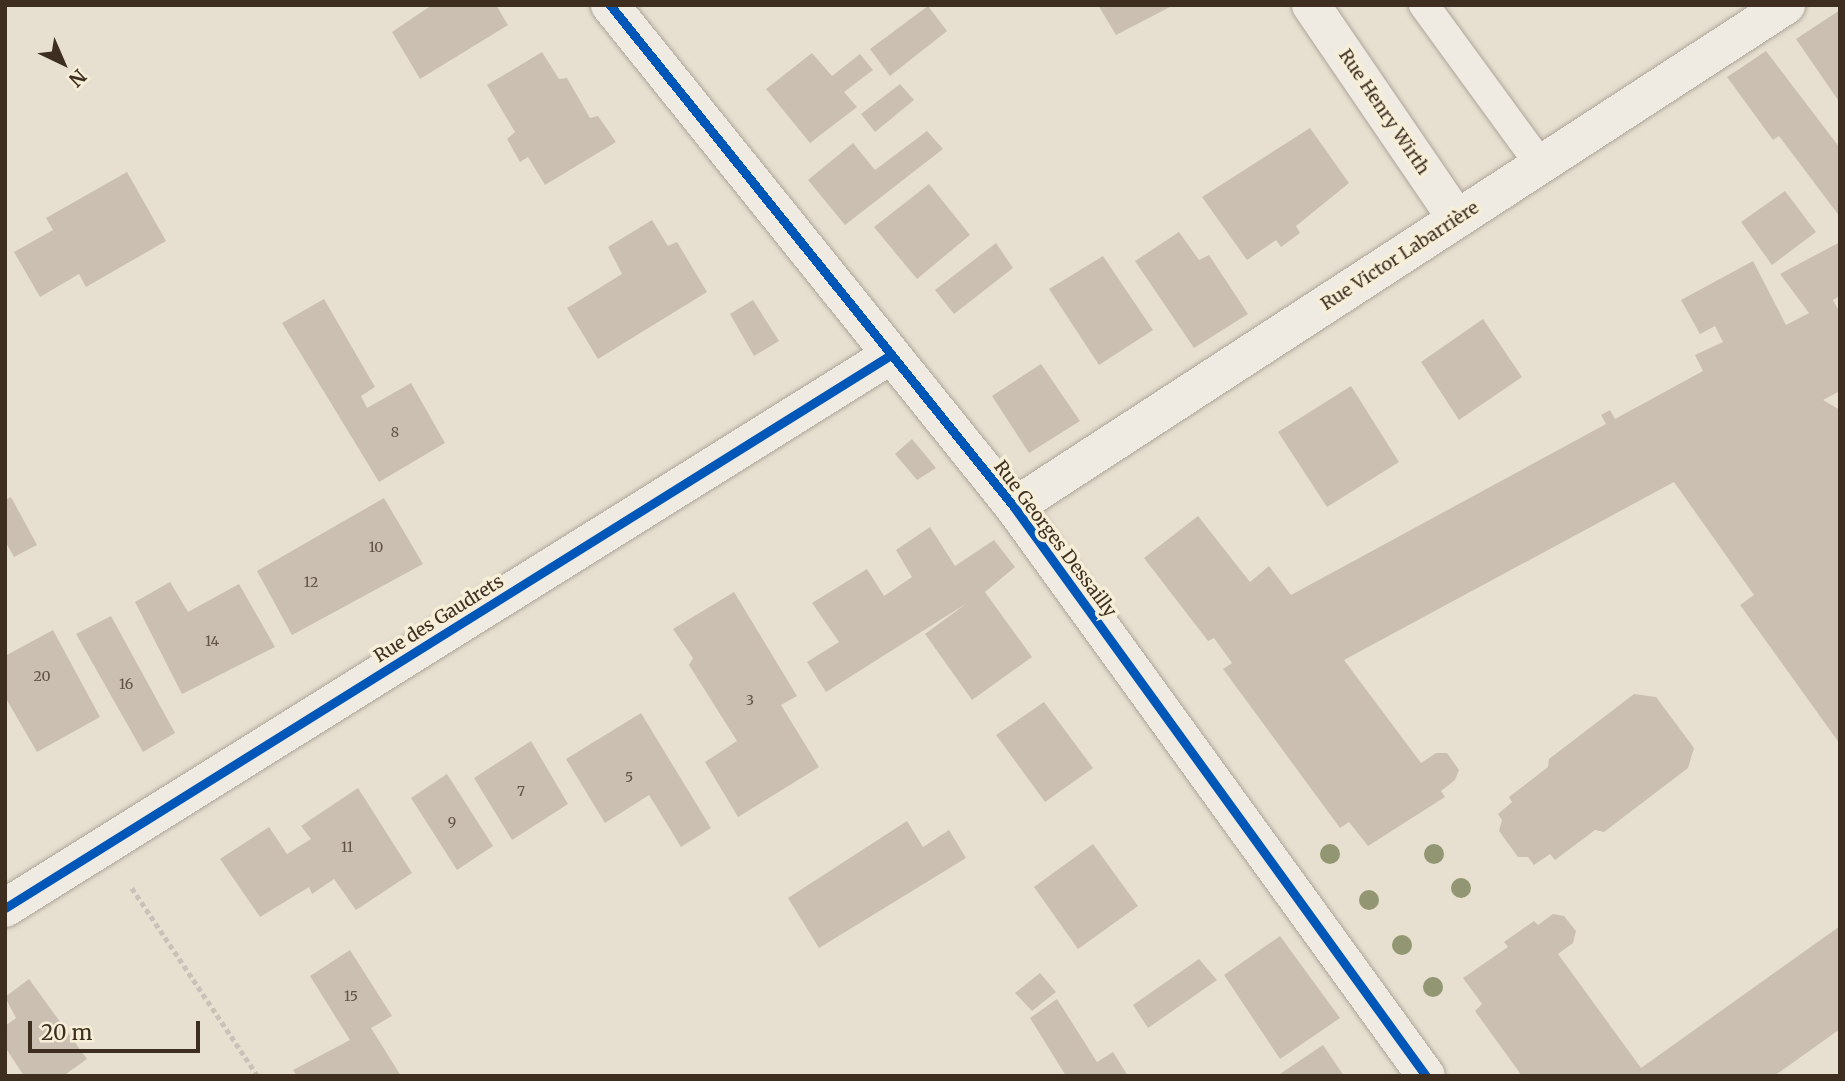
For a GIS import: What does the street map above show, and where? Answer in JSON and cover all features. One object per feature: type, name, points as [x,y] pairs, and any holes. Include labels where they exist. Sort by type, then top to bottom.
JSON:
[{"type":"street","name":"Rue Georges Dessailly","points":[[610,5],[889,356],[1014,507],[1426,1076]]},
{"type":"street","name":"Rue Henry Wirth","points":[[1311,5],[1457,219]]},
{"type":"street","name":"Rue Victor Labarrière","points":[[1014,507],[1786,5]]},
{"type":"street","name":"Rue des Gaudrets","points":[[5,908],[889,356]]},
{"type":"lane","points":[[1424,5],[1540,164]]},
{"type":"path","points":[[105,846],[258,1076]]},
{"type":"building","points":[[432,5],[496,5],[508,25],[420,79],[392,32]]},
{"type":"building","points":[[1098,5],[1169,5],[1170,7],[1116,35]]},
{"type":"building","points":[[928,6],[947,31],[890,76],[870,49]]},
{"type":"building","points":[[1840,10],[1840,103],[1796,39]]},
{"type":"building","points":[[1766,51],[1840,148],[1840,217],[1779,136],[1773,140],[1727,77]]},
{"type":"building","points":[[542,52],[559,79],[567,78],[590,118],[598,116],[616,142],[545,185],[528,157],[520,162],[507,139],[515,132],[487,85]]},
{"type":"building","points":[[812,53],[832,76],[860,54],[873,70],[844,92],[857,107],[810,143],[766,89]]},
{"type":"building","points":[[900,84],[914,100],[875,132],[861,114]]},
{"type":"building","points":[[1310,128],[1349,183],[1296,226],[1300,233],[1281,247],[1276,240],[1247,260],[1202,197]]},
{"type":"building","points":[[927,131],[943,149],[845,225],[808,180],[853,143],[875,170]]},
{"type":"building","points":[[127,172],[166,241],[86,287],[79,274],[40,297],[14,252],[53,230],[46,218]]},
{"type":"building","points":[[929,184],[970,235],[917,279],[874,227]]},
{"type":"building","points":[[1785,191],[1816,232],[1772,265],[1741,222]]},
{"type":"building","points":[[652,220],[668,246],[677,242],[707,292],[598,359],[567,308],[622,274],[608,247]]},
{"type":"building","points":[[1179,232],[1199,260],[1209,255],[1248,314],[1194,348],[1135,261]]},
{"type":"building","points":[[1840,242],[1840,296],[1833,300],[1840,313],[1840,391],[1823,400],[1840,410],[1840,744],[1740,605],[1754,595],[1674,482],[1344,660],[1421,763],[1436,753],[1447,753],[1459,770],[1455,780],[1441,791],[1445,797],[1368,846],[1349,822],[1340,828],[1223,669],[1232,663],[1214,638],[1208,641],[1144,558],[1198,516],[1250,582],[1269,566],[1291,595],[1606,424],[1601,415],[1610,410],[1615,419],[1703,371],[1695,355],[1723,342],[1715,326],[1700,334],[1681,300],[1753,261],[1786,325],[1809,313],[1780,274]]},
{"type":"building","points":[[996,243],[1013,268],[954,314],[935,290]]},
{"type":"building","points":[[1103,256],[1153,330],[1099,365],[1049,289]]},
{"type":"building","points":[[324,299],[375,387],[361,396],[367,408],[411,383],[445,443],[379,482],[282,323]]},
{"type":"building","points":[[753,300],[779,341],[754,356],[730,314]]},
{"type":"building","points":[[1483,319],[1522,377],[1459,420],[1421,362]]},
{"type":"building","points":[[1041,364],[1080,421],[1029,453],[992,396]]},
{"type":"building","points":[[1351,386],[1399,462],[1327,507],[1278,432]]},
{"type":"building","points":[[912,439],[936,468],[917,480],[895,454]]},
{"type":"building","points":[[11,497],[37,545],[14,557],[5,541],[5,500]]},
{"type":"building","points":[[384,498],[423,564],[292,635],[257,571]]},
{"type":"building","points":[[930,527],[955,566],[994,540],[1015,567],[985,592],[1032,657],[972,700],[925,634],[967,603],[826,692],[807,662],[839,642],[812,603],[867,569],[884,596],[912,577],[896,550]]},
{"type":"building","points":[[170,582],[188,612],[239,584],[275,647],[182,694],[135,602]]},
{"type":"building","points":[[734,592],[797,696],[781,705],[819,767],[738,817],[705,762],[737,741],[689,665],[693,658],[673,629]]},
{"type":"building","points":[[111,616],[175,733],[143,752],[76,634]]},
{"type":"building","points":[[53,630],[100,717],[37,752],[5,697],[5,656]]},
{"type":"building","points":[[1634,694],[1656,697],[1694,748],[1688,768],[1604,832],[1595,830],[1555,860],[1550,854],[1534,865],[1528,857],[1518,857],[1499,831],[1502,820],[1498,814],[1512,802],[1509,797],[1548,767],[1549,759]]},
{"type":"building","points":[[1044,702],[1093,768],[1045,802],[996,735]]},
{"type":"building","points":[[641,713],[711,828],[681,847],[649,795],[605,823],[566,759]]},
{"type":"building","points":[[531,741],[568,804],[512,840],[474,778]]},
{"type":"building","points":[[447,774],[493,846],[457,870],[411,798]]},
{"type":"building","points":[[358,788],[412,873],[356,910],[334,879],[312,894],[309,887],[260,917],[220,859],[269,827],[287,854],[311,839],[301,826]]},
{"type":"building","points":[[907,821],[923,847],[949,830],[966,858],[819,948],[788,898]]},
{"type":"building","points":[[1093,844],[1138,906],[1078,949],[1034,887]]},
{"type":"building","points":[[1553,914],[1564,916],[1576,931],[1573,943],[1558,954],[1641,1068],[1840,926],[1840,1029],[1774,1076],[1522,1076],[1475,1011],[1482,1004],[1463,978],[1508,947],[1504,942],[1534,921],[1538,925]]},
{"type":"building","points":[[1280,936],[1340,1018],[1280,1059],[1224,975]]},
{"type":"building","points":[[350,950],[392,1016],[371,1028],[401,1076],[297,1076],[293,1070],[350,1040],[310,976]]},
{"type":"building","points":[[1199,959],[1217,980],[1148,1028],[1133,1005]]},
{"type":"building","points":[[1040,973],[1056,992],[1032,1011],[1015,993]]},
{"type":"building","points":[[29,979],[87,1059],[63,1076],[24,1076],[5,1047],[5,1026],[16,1018],[5,997]]},
{"type":"building","points":[[1057,999],[1097,1062],[1113,1052],[1128,1076],[1066,1076],[1030,1018]]},
{"type":"building","points":[[1323,1045],[1344,1076],[1277,1076]]},
{"type":"cycle path","points":[[610,5],[1014,507],[1426,1076]]},
{"type":"cycle path","points":[[5,908],[889,356]]}]
